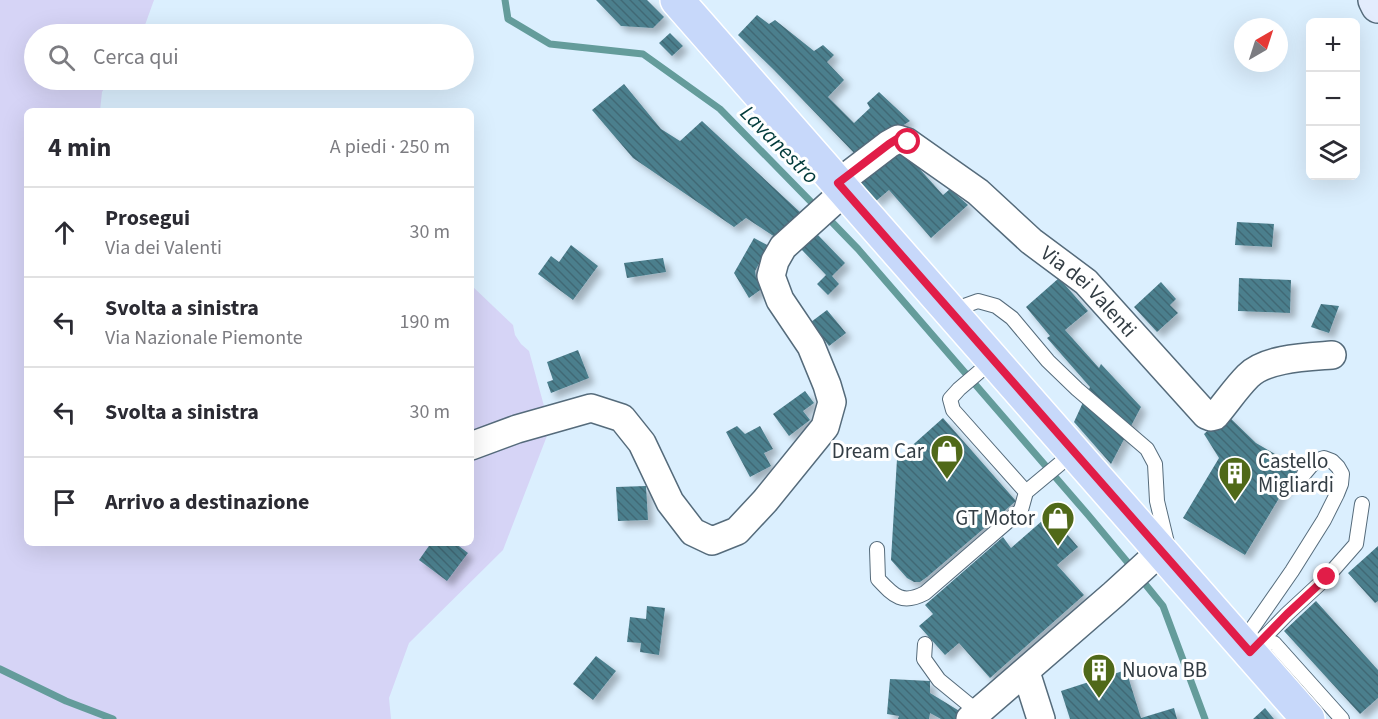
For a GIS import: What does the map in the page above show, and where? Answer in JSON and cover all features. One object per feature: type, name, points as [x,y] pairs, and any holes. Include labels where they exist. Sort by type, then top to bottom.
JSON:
[{"type":"main road","points":[[677,0],[1074,452],[1161,559],[1255,647],[1308,719]]},
{"type":"main road","points":[[1375,0],[1378,6]]},
{"type":"street","name":"Via dei Valenti","points":[[841,187],[889,144],[897,139],[908,142],[978,192],[1031,241],[1086,282],[1206,415],[1211,417],[1215,416],[1249,375],[1264,365],[1332,355]]},
{"type":"street","points":[[474,445],[516,429],[591,408],[622,418],[642,443],[670,502],[693,532],[712,541],[737,531],[765,501],[825,427],[832,402],[827,385],[811,346],[780,300],[771,276],[775,261],[783,247],[841,187]]},
{"type":"street","points":[[974,716],[1114,594],[1161,559]]},
{"type":"street","points":[[1026,672],[1041,719]]},
{"type":"lane","points":[[950,311],[978,301],[996,306],[1012,318],[1048,361],[1077,389],[1147,449],[1155,464],[1161,559]]},
{"type":"lane","points":[[993,360],[950,399],[953,410],[1026,492]]},
{"type":"lane","points":[[877,549],[878,579],[888,590],[903,600],[914,599],[925,593],[1021,510],[1026,492],[1074,452]]},
{"type":"lane","points":[[1255,647],[1251,630],[1324,520],[1341,484],[1342,474],[1338,467],[1332,461],[1324,458],[1315,461],[1304,474]]},
{"type":"lane","points":[[1255,647],[1327,577],[1356,544],[1362,504]]},
{"type":"lane","points":[[1255,647],[1274,643],[1342,719]]},
{"type":"lane","points":[[925,644],[924,659],[939,680],[974,716]]},
{"type":"shaded area","points":[[0,0],[154,0],[145,24],[24,24],[24,90],[103,90],[100,108],[24,108],[24,546],[474,546],[474,288],[513,325],[515,335],[529,351],[550,428],[503,550],[409,643],[389,698],[391,719],[0,719]]},
{"type":"building","points":[[596,0],[647,0],[664,17],[653,28],[621,26]]},
{"type":"building","points":[[757,15],[769,24],[775,20],[814,51],[823,45],[834,55],[827,62],[844,80],[828,97],[854,123],[870,108],[867,103],[879,92],[910,121],[856,155],[738,35]]},
{"type":"building","points":[[670,33],[683,46],[672,56],[659,43]]},
{"type":"building","points":[[624,84],[661,129],[680,141],[702,121],[801,213],[775,237],[746,218],[734,227],[633,158],[592,110]]},
{"type":"building","points":[[896,150],[917,166],[943,195],[950,189],[968,205],[931,238],[889,190],[876,201],[855,177]]},
{"type":"building","points":[[1237,222],[1274,224],[1272,247],[1235,245]]},
{"type":"building","points":[[817,234],[845,263],[832,276],[839,284],[828,295],[817,284],[826,275],[801,249]]},
{"type":"building","points":[[754,238],[769,246],[755,271],[763,288],[749,298],[734,273]]},
{"type":"building","points":[[571,245],[598,266],[573,300],[538,274],[551,256],[559,262]]},
{"type":"building","points":[[663,258],[666,272],[627,278],[624,263]]},
{"type":"building","points":[[1059,278],[1088,311],[1065,330],[1099,368],[1101,364],[1141,407],[1111,464],[1074,422],[1090,387],[1047,338],[1050,336],[1026,307]]},
{"type":"building","points":[[1239,278],[1291,280],[1290,313],[1238,311]]},
{"type":"building","points":[[1161,282],[1176,299],[1170,305],[1178,313],[1157,332],[1134,307]]},
{"type":"building","points":[[1321,304],[1339,306],[1329,333],[1311,327]]},
{"type":"building","points":[[827,310],[846,333],[829,346],[811,322]]},
{"type":"building","points":[[578,350],[589,378],[551,393],[547,382],[553,380],[547,362]]},
{"type":"building","points":[[805,391],[814,403],[803,411],[810,420],[789,436],[773,414]]},
{"type":"building","name":"Castello Migliardi","points":[[1226,414],[1256,443],[1299,468],[1245,555],[1183,518],[1219,458],[1204,434]]},
{"type":"building","name":"Dream Car","points":[[943,418],[1016,501],[927,577],[920,582],[914,582],[907,578],[891,560],[897,459]]},
{"type":"building","points":[[737,426],[745,434],[760,426],[773,449],[764,453],[771,466],[750,477],[726,432]]},
{"type":"building","points":[[646,486],[648,520],[618,521],[616,487]]},
{"type":"building","points":[[1050,514],[1078,547],[1057,565],[1084,595],[990,678],[959,643],[945,655],[919,626],[933,614],[925,605],[1003,537],[1011,548]]},
{"type":"building","points":[[429,546],[459,546],[468,553],[447,581],[419,560]]},
{"type":"building","points":[[1378,546],[1378,601],[1375,603],[1348,573]]},
{"type":"building","points":[[1316,601],[1378,670],[1378,698],[1360,714],[1284,631]]},
{"type":"building","points":[[647,606],[665,608],[659,655],[640,652],[641,643],[627,642],[630,617],[646,619]]},
{"type":"building","points":[[596,656],[616,671],[593,700],[573,684]]},
{"type":"building","name":"Nuova BB","points":[[1126,670],[1141,718],[1174,708],[1177,719],[1070,719],[1061,691]]},
{"type":"building","points":[[890,679],[930,681],[930,693],[961,712],[956,719],[941,719],[930,713],[929,719],[898,719],[899,716],[887,714]]},
{"type":"building","points":[[1265,708],[1274,719],[1253,719]]},
{"type":"waterway","name":"Lavanestro","points":[[505,0],[508,19],[550,44],[643,54],[720,109],[818,209]]},
{"type":"waterway","name":"Lavanestro","points":[[826,216],[858,249],[1134,570]]},
{"type":"waterway","name":"Lavanestro","points":[[1141,579],[1163,606],[1205,719]]},
{"type":"waterway","points":[[0,669],[66,701],[113,719]]},
{"type":"place","name":"Dream Car","points":[[947,480]]},
{"type":"place","name":"Castello Migliardi","points":[[1235,502]]},
{"type":"place","name":"GT Motor","points":[[1058,547]]},
{"type":"place","name":"Nuova BB","points":[[1099,699]]},
{"type":"route","points":[[908,142],[897,139],[838,183],[1250,652],[1327,577]]}]
